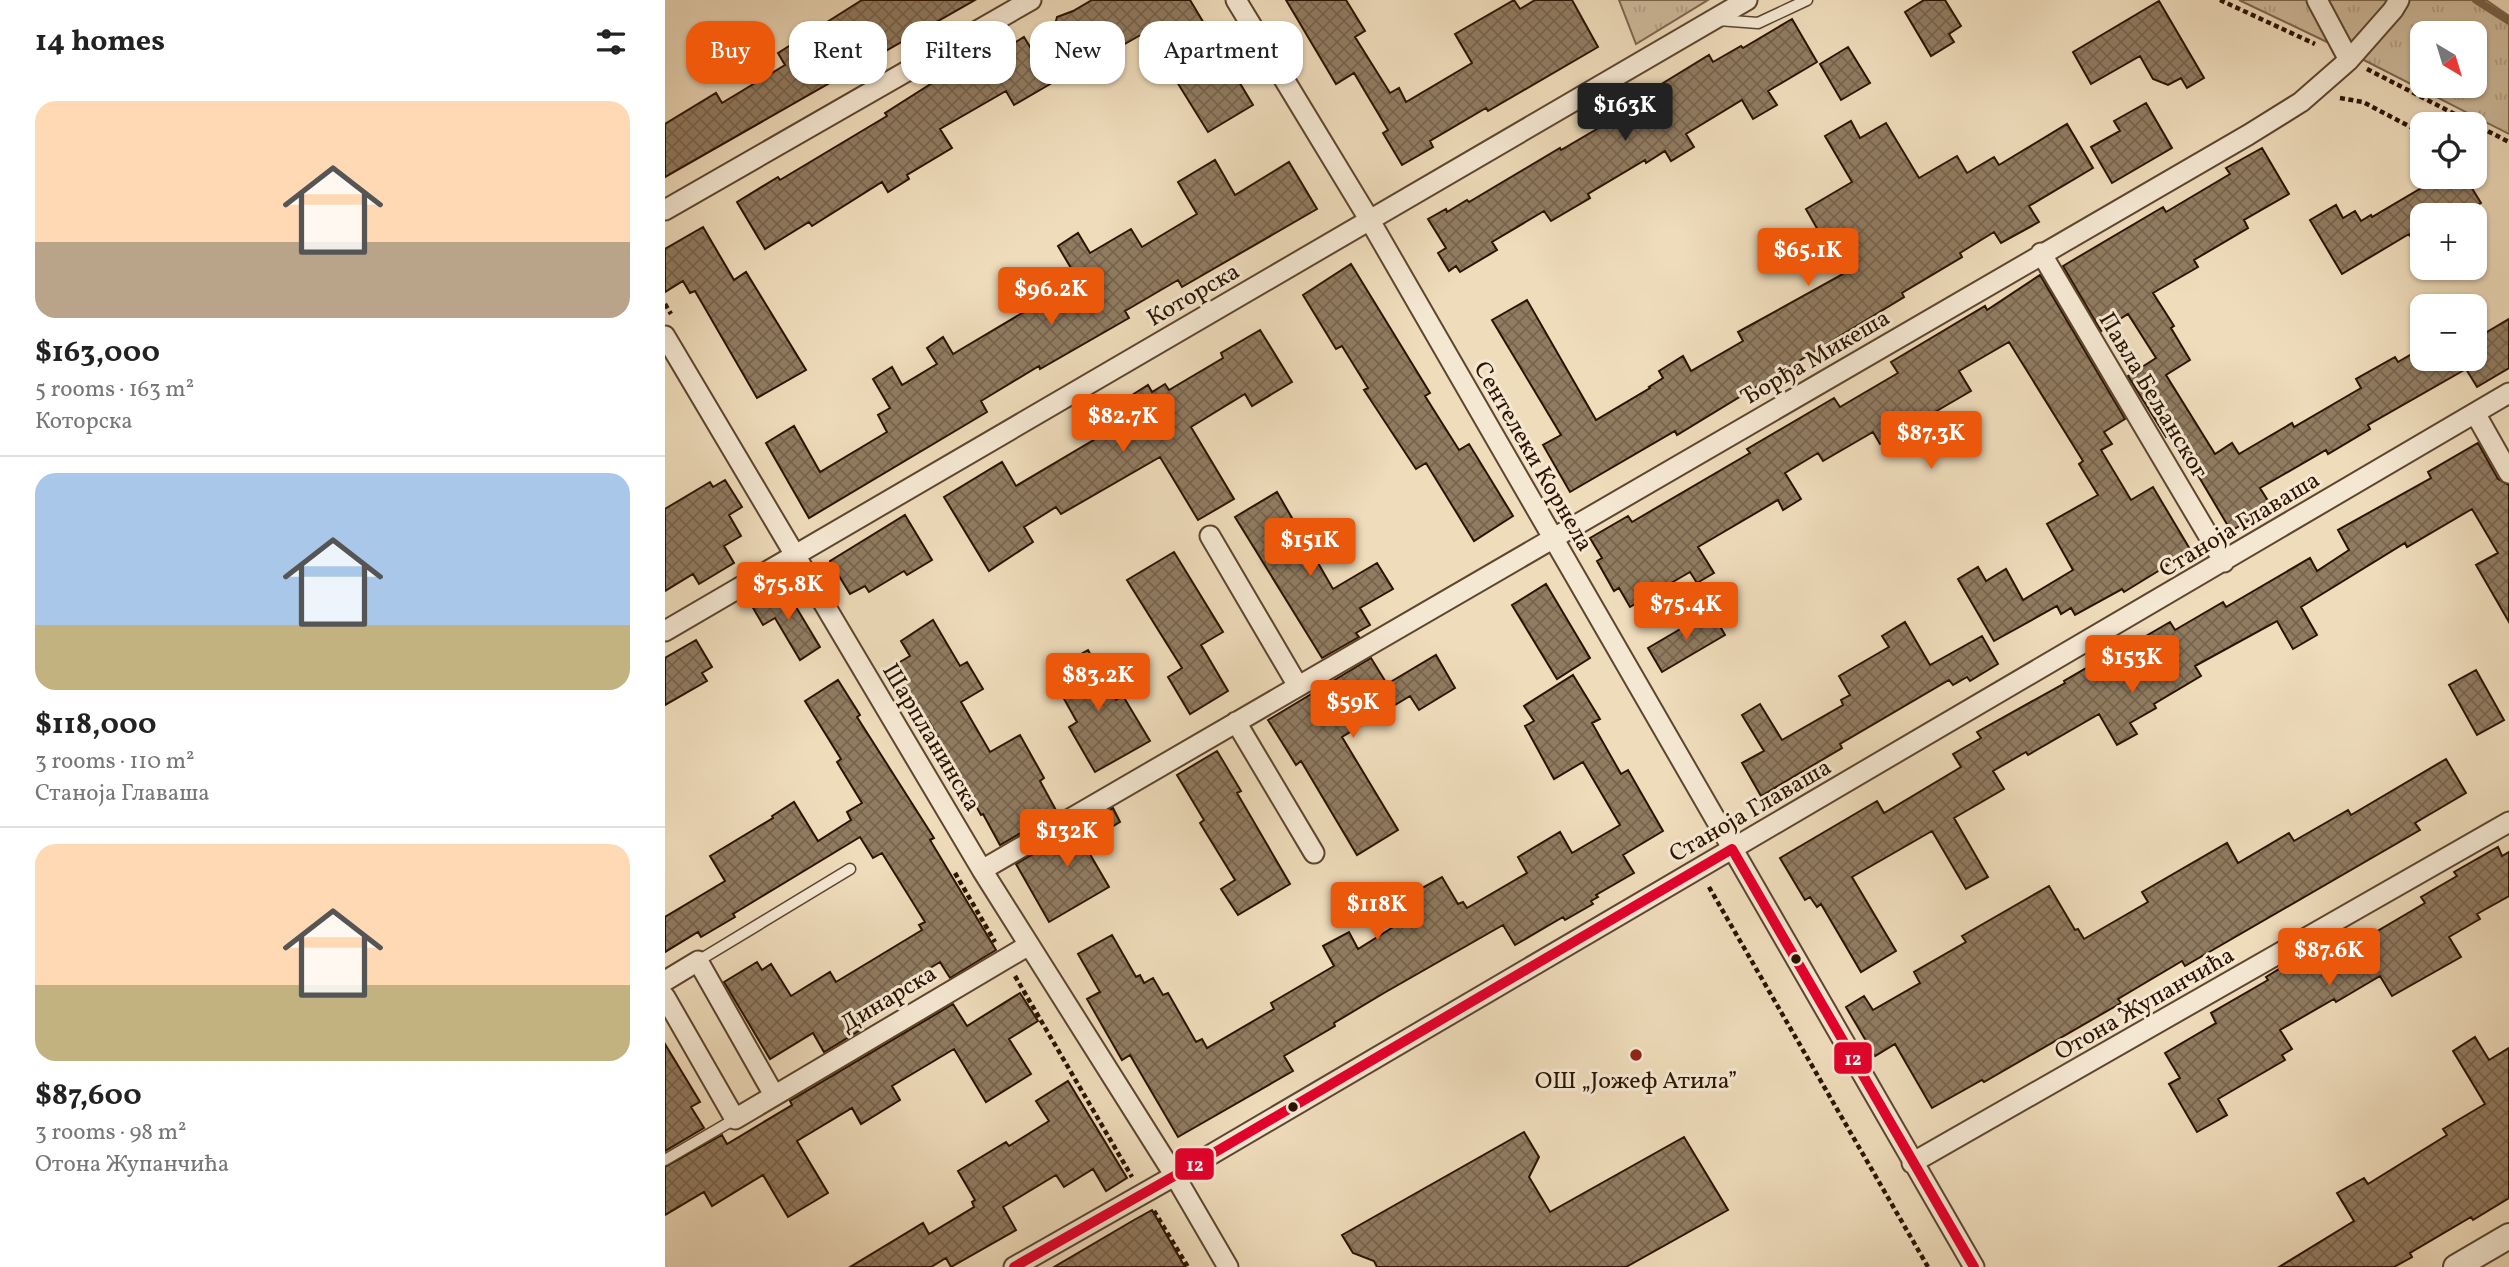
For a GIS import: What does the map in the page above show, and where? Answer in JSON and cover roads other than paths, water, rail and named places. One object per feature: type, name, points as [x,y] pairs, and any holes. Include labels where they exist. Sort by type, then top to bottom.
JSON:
[{"type":"street","points":[[665,210],[1031,0]]},
{"type":"street","name":"Сентелеки Корнела","points":[[1235,0],[1369,219],[1974,1267]]},
{"type":"street","name":"Которска","points":[[665,631],[1747,0]]},
{"type":"street","points":[[2317,0],[2349,60]]},
{"type":"street","name":"Ђорђа Микеша","points":[[982,870],[2301,102],[2349,60],[2399,0]]},
{"type":"street","name":"Павла Бељанског","points":[[2041,253],[2224,562]]},
{"type":"street","name":"Шарпланинска","points":[[665,336],[982,870],[1175,1176],[1228,1267]]},
{"type":"street","name":"Станоја Главаша","points":[[1014,1267],[1175,1176],[2509,393]]},
{"type":"street","points":[[2475,413],[2509,473]]},
{"type":"street","points":[[1210,536],[1298,686]]},
{"type":"street","points":[[1235,722],[1314,853]]},
{"type":"street","name":"Отона Жупанчића","points":[[1912,1163],[2509,822]]},
{"type":"street","name":"Динарска","points":[[735,1119],[1029,945]]},
{"type":"street","points":[[665,981],[698,961],[774,1095]]},
{"type":"street","points":[[665,997],[735,1119]]},
{"type":"street","points":[[2456,1267],[2509,1236]]},
{"type":"lane","points":[[1714,20],[1758,23],[1807,0]]},
{"type":"lane","points":[[698,961],[850,869]]},
{"type":"lane","name":"Динарска","points":[[665,1160],[735,1119]]},
{"type":"waterway","points":[[2476,0],[2509,21]]},
{"type":"place","name":"ОШ „Јожеф Атила”","points":[[1636,1055]]}]
